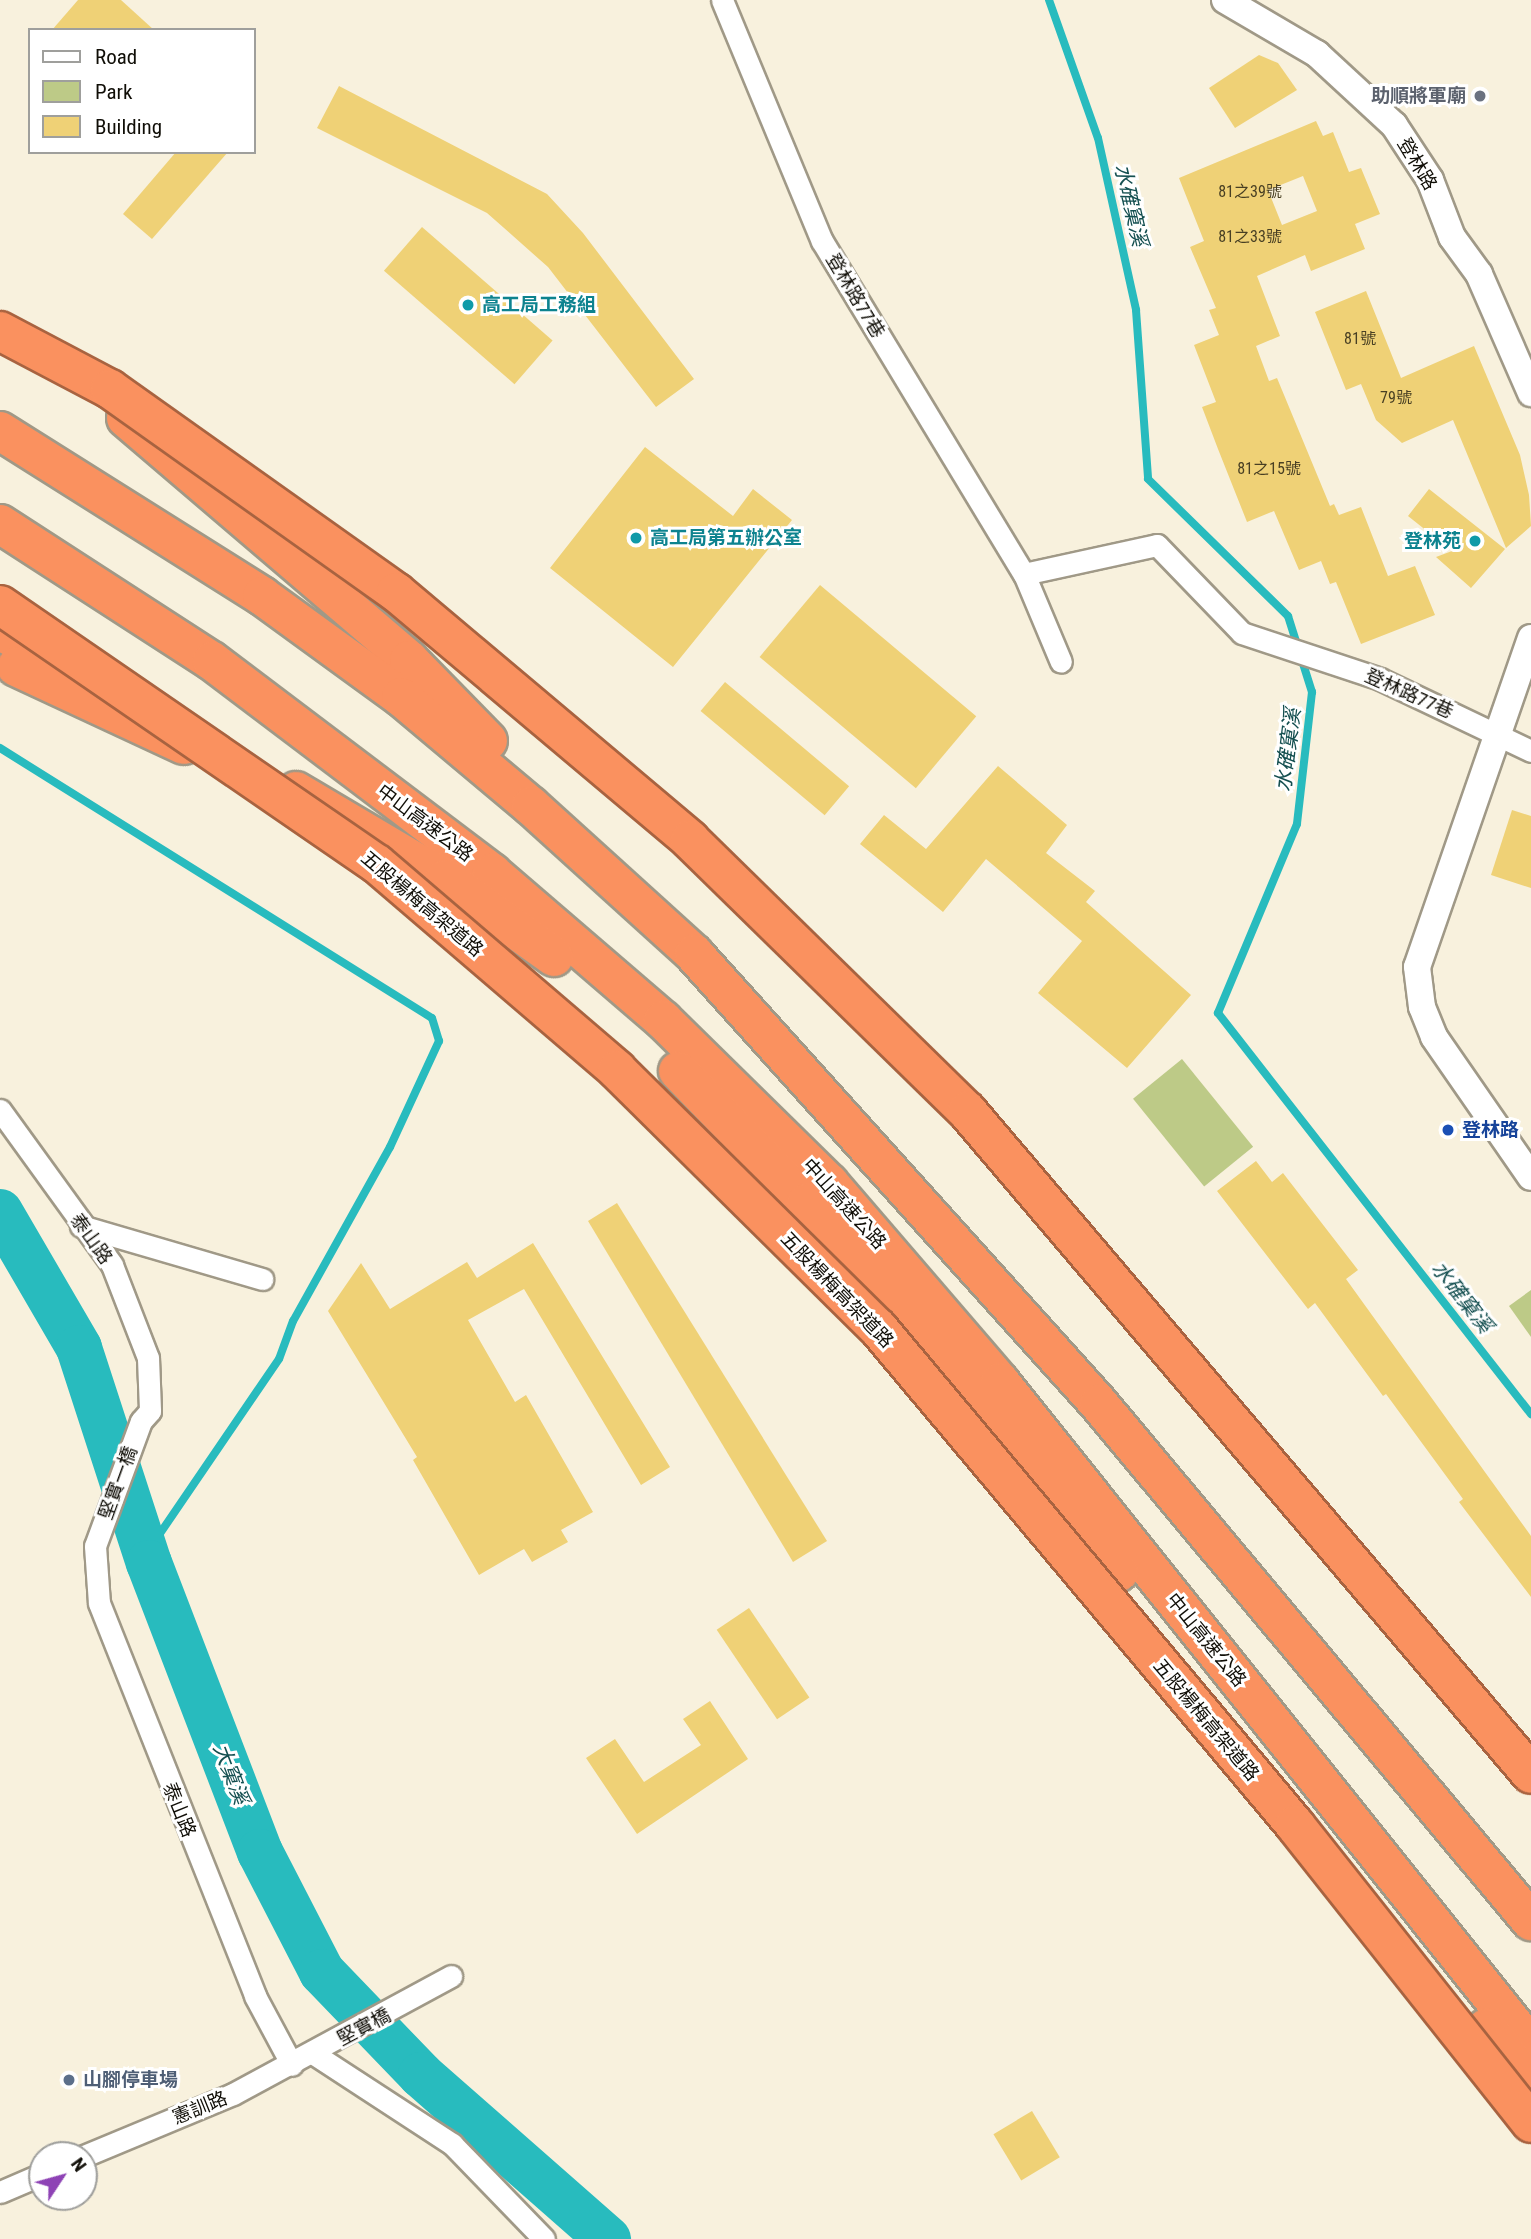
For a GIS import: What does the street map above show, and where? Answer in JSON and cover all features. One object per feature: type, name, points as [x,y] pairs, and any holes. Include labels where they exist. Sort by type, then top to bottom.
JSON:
[{"type":"highway","points":[[0,328],[86,384],[409,660],[694,954],[1100,1404],[1403,1762],[1531,1921]]},
{"type":"highway","points":[[0,328],[110,390],[396,592],[691,840],[967,1111],[1531,1774]]},
{"type":"highway","points":[[0,431],[262,596],[401,697],[531,806],[694,954]]},
{"type":"highway","name":"中山高速公路","points":[[0,524],[212,661],[492,873],[663,1020],[829,1183],[1000,1382],[1531,2046]]},
{"type":"highway","name":"五股楊梅高架道路","points":[[0,605],[377,864],[617,1070],[878,1328],[1295,1825],[1531,2123]]},
{"type":"highway","points":[[0,631],[348,820],[445,878],[618,1009],[829,1183]]},
{"type":"highway","points":[[0,660],[348,820]]},
{"type":"highway","points":[[618,1009],[806,1203],[980,1404],[1531,2086]]},
{"type":"highway","points":[[1403,1762],[1531,1891]]},
{"type":"street","name":"登林路77巷","points":[[722,0],[822,241],[1024,574],[1061,662]]},
{"type":"street","name":"登林路","points":[[1225,0],[1317,54],[1394,125],[1430,180],[1452,237],[1479,274],[1531,393]]},
{"type":"street","name":"登林路77巷","points":[[1024,574],[1157,545],[1242,634],[1380,678],[1531,751]]},
{"type":"street","points":[[1531,638],[1417,967],[1422,1007],[1434,1037],[1531,1177]]},
{"type":"street","name":"泰山路","points":[[0,1110],[81,1226],[112,1265],[148,1359],[150,1411],[142,1421]]},
{"type":"street","points":[[81,1226],[262,1279]]},
{"type":"street","name":"堅實一橋","points":[[95,1546],[142,1421]]},
{"type":"street","name":"泰山路","points":[[95,1546],[99,1603],[174,1799],[255,1996],[292,2065]]},
{"type":"street","name":"堅實橋","points":[[314,2054],[415,1999],[451,1976]]},
{"type":"street","points":[[314,2054],[452,2144],[544,2239]]},
{"type":"street","name":"憲訓路","points":[[98,2150],[314,2054]]},
{"type":"street","points":[[0,2192],[28,2180]]},
{"type":"green space","points":[[1182,1059],[1253,1147],[1204,1186],[1133,1099]]},
{"type":"green space","points":[[1531,1290],[1531,1337],[1509,1306]]},
{"type":"building","points":[[78,0],[121,0],[152,28],[54,28]]},
{"type":"building","points":[[1259,55],[1278,63],[1297,90],[1235,128],[1209,88]]},
{"type":"building","points":[[339,86],[547,194],[583,233],[694,379],[656,407],[548,267],[487,213],[317,128]]},
{"type":"building","points":[[1316,121],[1323,136],[1333,132],[1349,172],[1361,168],[1380,214],[1355,224],[1365,249],[1311,271],[1305,255],[1257,276],[1280,336],[1256,346],[1269,381],[1277,378],[1330,506],[1334,504],[1339,515],[1361,507],[1388,576],[1415,566],[1435,615],[1361,644],[1336,582],[1330,584],[1321,561],[1299,570],[1274,511],[1247,522],[1202,407],[1216,402],[1194,345],[1219,335],[1209,310],[1216,308],[1190,247],[1204,241],[1179,178]],"holes":[[[1303,176],[1317,211],[1282,225],[1268,190]]]},
{"type":"building","points":[[174,154],[226,154],[152,239],[123,214]]},
{"type":"building","name":"高工局工務組","points":[[422,227],[553,340],[515,384],[384,271]]},
{"type":"building","points":[[1366,291],[1401,378],[1474,346],[1520,455],[1529,495],[1531,526],[1506,548],[1453,420],[1402,443],[1376,420],[1361,384],[1346,390],[1315,312]]},
{"type":"building","points":[[645,447],[733,516],[753,489],[792,520],[673,667],[550,568]]},
{"type":"building","name":"登林苑","points":[[1429,489],[1505,549],[1471,588],[1436,557],[1452,551],[1408,516]]},
{"type":"building","points":[[820,585],[976,716],[916,788],[760,657]]},
{"type":"building","points":[[725,682],[849,786],[825,815],[701,711]]},
{"type":"building","points":[[998,766],[1067,825],[1046,853],[1095,891],[1086,902],[1191,995],[1127,1068],[1038,993],[1082,941],[986,859],[943,912],[860,844],[884,815],[926,849]]},
{"type":"building","points":[[1512,810],[1531,816],[1531,888],[1491,875]]},
{"type":"building","points":[[1256,1161],[1272,1182],[1283,1173],[1358,1270],[1346,1279],[1531,1536],[1531,1597],[1459,1502],[1463,1499],[1386,1394],[1383,1396],[1315,1303],[1308,1309],[1217,1191]]},
{"type":"building","points":[[617,1203],[827,1541],[793,1562],[588,1221]]},
{"type":"building","points":[[533,1243],[670,1467],[641,1485],[524,1289],[468,1320],[515,1402],[526,1395],[593,1512],[561,1530],[568,1542],[532,1562],[524,1549],[479,1575],[413,1460],[417,1457],[328,1311],[361,1263],[390,1309],[467,1262],[477,1278]]},
{"type":"building","points":[[749,1608],[809,1698],[777,1719],[717,1630]]},
{"type":"building","points":[[710,1701],[748,1759],[637,1834],[586,1758],[615,1739],[644,1782],[701,1745],[683,1719]]},
{"type":"building","points":[[1032,2111],[1060,2157],[1021,2180],[993,2134]]},
{"type":"waterway","name":"水確窠溪","points":[[1049,0],[1098,138],[1136,310],[1148,479],[1288,616],[1312,692],[1297,824],[1218,1013],[1531,1414]]},
{"type":"waterway","points":[[0,748],[432,1018],[439,1041],[390,1147],[293,1321],[279,1359],[146,1554]]},
{"type":"waterway","name":"大窠溪","points":[[0,1212],[79,1348],[149,1563],[260,1852],[322,1972],[421,2075],[608,2239]]},
{"type":"place","name":"助順將軍廟","points":[[1480,96]]},
{"type":"place","name":"高工局工務組","points":[[468,305]]},
{"type":"place","name":"高工局第五辦公室","points":[[636,538]]},
{"type":"place","name":"登林苑","points":[[1475,541]]},
{"type":"place","name":"登林路","points":[[1448,1130]]},
{"type":"place","name":"山腳停車場","points":[[69,2080]]}]
